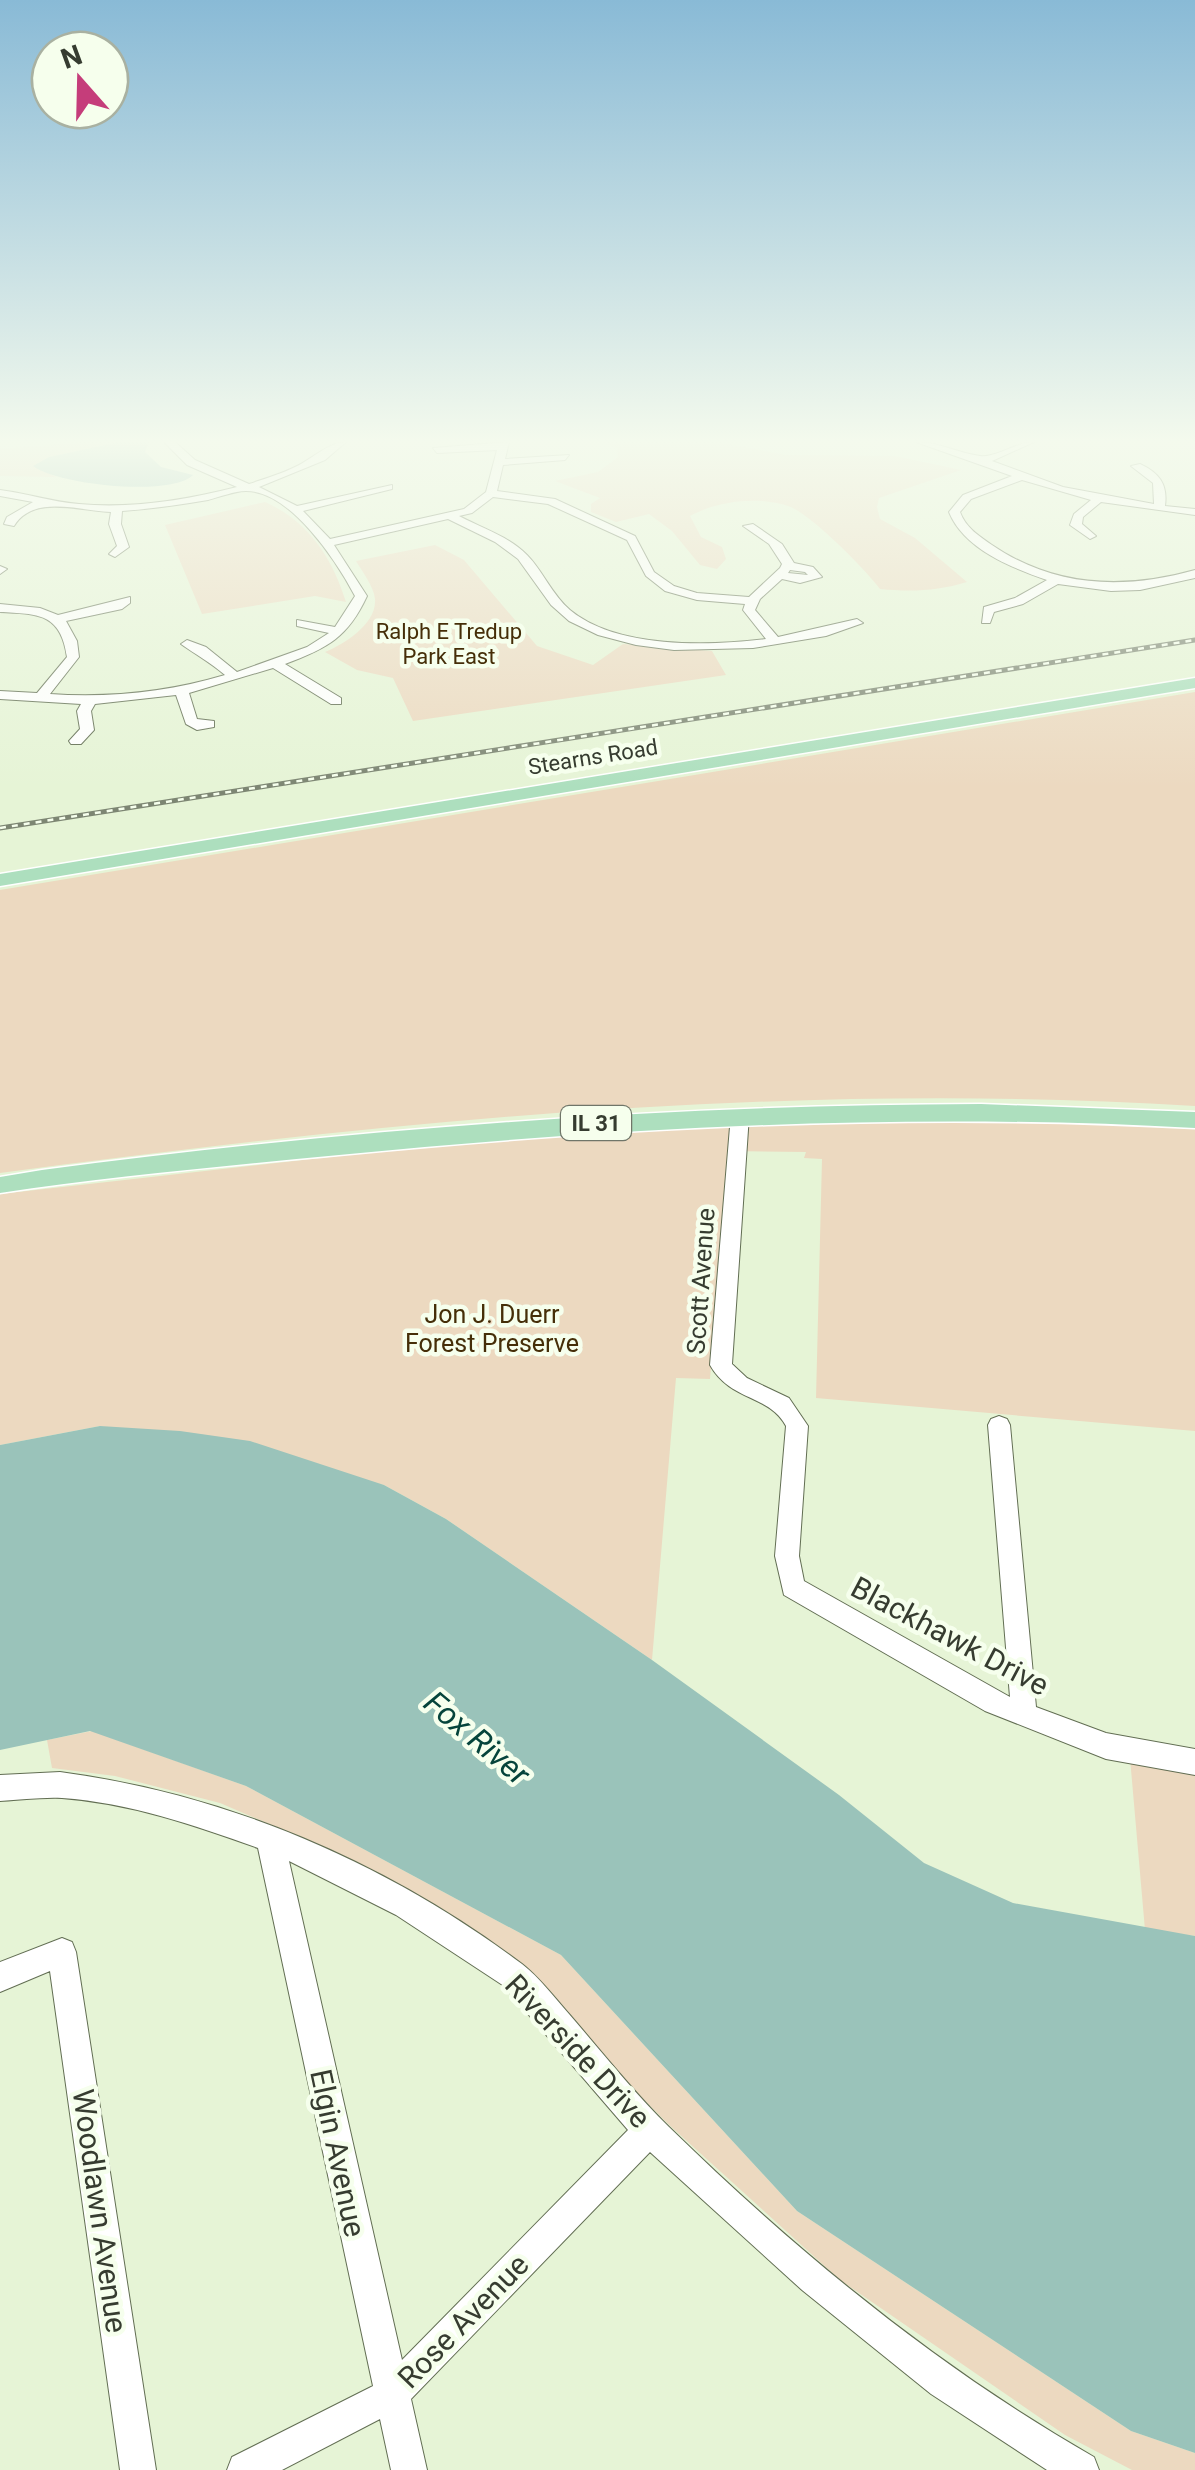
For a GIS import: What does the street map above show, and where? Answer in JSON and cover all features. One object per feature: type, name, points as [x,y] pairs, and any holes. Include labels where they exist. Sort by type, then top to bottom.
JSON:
[{"type":"main road","name":"Stearns Road","points":[[0,866],[1195,671]]},
{"type":"main road","name":"Stearns Road","points":[[0,880],[1195,683]]},
{"type":"main road","name":"IL 31","points":[[0,1186],[474,1132],[740,1115],[975,1108],[1195,1120]]},
{"type":"street","points":[[0,695],[90,700],[182,692],[320,645],[341,632],[352,619],[361,596],[335,557]]},
{"type":"street","points":[[521,557],[560,608],[605,633],[690,646],[773,639],[837,630],[857,623]]},
{"type":"street","points":[[643,557],[648,572],[662,584],[698,595],[750,602]]},
{"type":"street","points":[[750,602],[784,570],[785,557]]},
{"type":"street","points":[[1000,557],[1056,580],[1107,588],[1195,574]]},
{"type":"street","points":[[986,620],[988,610],[1019,601],[1056,580]]},
{"type":"street","points":[[0,608],[58,619],[118,606],[126,600]]},
{"type":"street","points":[[750,602],[752,618],[773,639]]},
{"type":"street","points":[[42,696],[73,657],[72,639],[58,619]]},
{"type":"street","points":[[302,623],[341,632]]},
{"type":"street","points":[[187,644],[202,650],[235,677]]},
{"type":"street","points":[[274,663],[336,701]]},
{"type":"street","points":[[182,692],[192,721],[197,726],[209,724]]},
{"type":"street","points":[[76,740],[86,730],[84,711],[90,700]]},
{"type":"street","name":"Scott Avenue","points":[[740,1115],[721,1365],[729,1379],[778,1399],[791,1410],[797,1426],[787,1556],[793,1588]]},
{"type":"street","points":[[999,1425],[1024,1715]]},
{"type":"street","name":"Blackhawk Drive","points":[[793,1588],[994,1703],[1106,1746],[1195,1762]]},
{"type":"street","name":"Riverside Drive","points":[[0,1788],[24,1784],[69,1786],[134,1796],[269,1836],[391,1897],[516,1978],[650,2130],[817,2282],[914,2358],[1041,2448],[1080,2470]]},
{"type":"street","name":"Elgin Avenue","points":[[269,1836],[409,2470]]},
{"type":"street","name":"Woodlawn Avenue","points":[[0,1977],[62,1952],[138,2470]]},
{"type":"street","name":"Rose Avenue","points":[[245,2470],[391,2395],[650,2130]]},
{"type":"green space","points":[[178,557],[327,557],[346,602],[315,596],[202,614]]},
{"type":"green space","name":"Ralph E Tredup Park East","points":[[374,557],[459,557],[537,646],[593,665],[623,644],[712,651],[726,675],[413,721],[393,678],[357,670],[325,652],[358,632],[371,617],[375,599],[356,561]]},
{"type":"green space","points":[[694,557],[726,559],[717,569],[700,565]]},
{"type":"green space","points":[[851,557],[938,557],[967,582],[924,590],[880,589]]},
{"type":"green space","points":[[1195,692],[1195,1106],[896,1098],[596,1110],[297,1137],[0,1173],[0,890]]},
{"type":"green space","name":"Jon J. Duerr Forest Preserve","points":[[962,1115],[1195,1125],[1195,1431],[816,1398],[822,1159],[804,1158],[806,1152],[729,1151],[710,1379],[676,1378],[652,1660],[446,1519],[384,1485],[100,1426],[0,1445],[0,1194],[535,1134]]},
{"type":"green space","points":[[92,1731],[246,1786],[561,1955],[797,2211],[1131,2431],[1195,2453],[1195,2470],[1132,2470],[1065,2435],[840,2280],[668,2124],[550,2005],[397,1886],[313,1843],[220,1803],[115,1776],[52,1768],[47,1740]]},
{"type":"green space","points":[[1130,1758],[1195,1772],[1195,1936],[1145,1930]]},
{"type":"water","name":"Fox River","points":[[100,1426],[250,1441],[384,1485],[446,1519],[652,1660],[839,1795],[924,1863],[1013,1903],[1195,1936],[1195,2453],[1131,2431],[797,2211],[561,1955],[246,1786],[90,1731],[0,1750],[0,1445]]},
{"type":"railway","points":[[0,828],[1195,640]]}]
